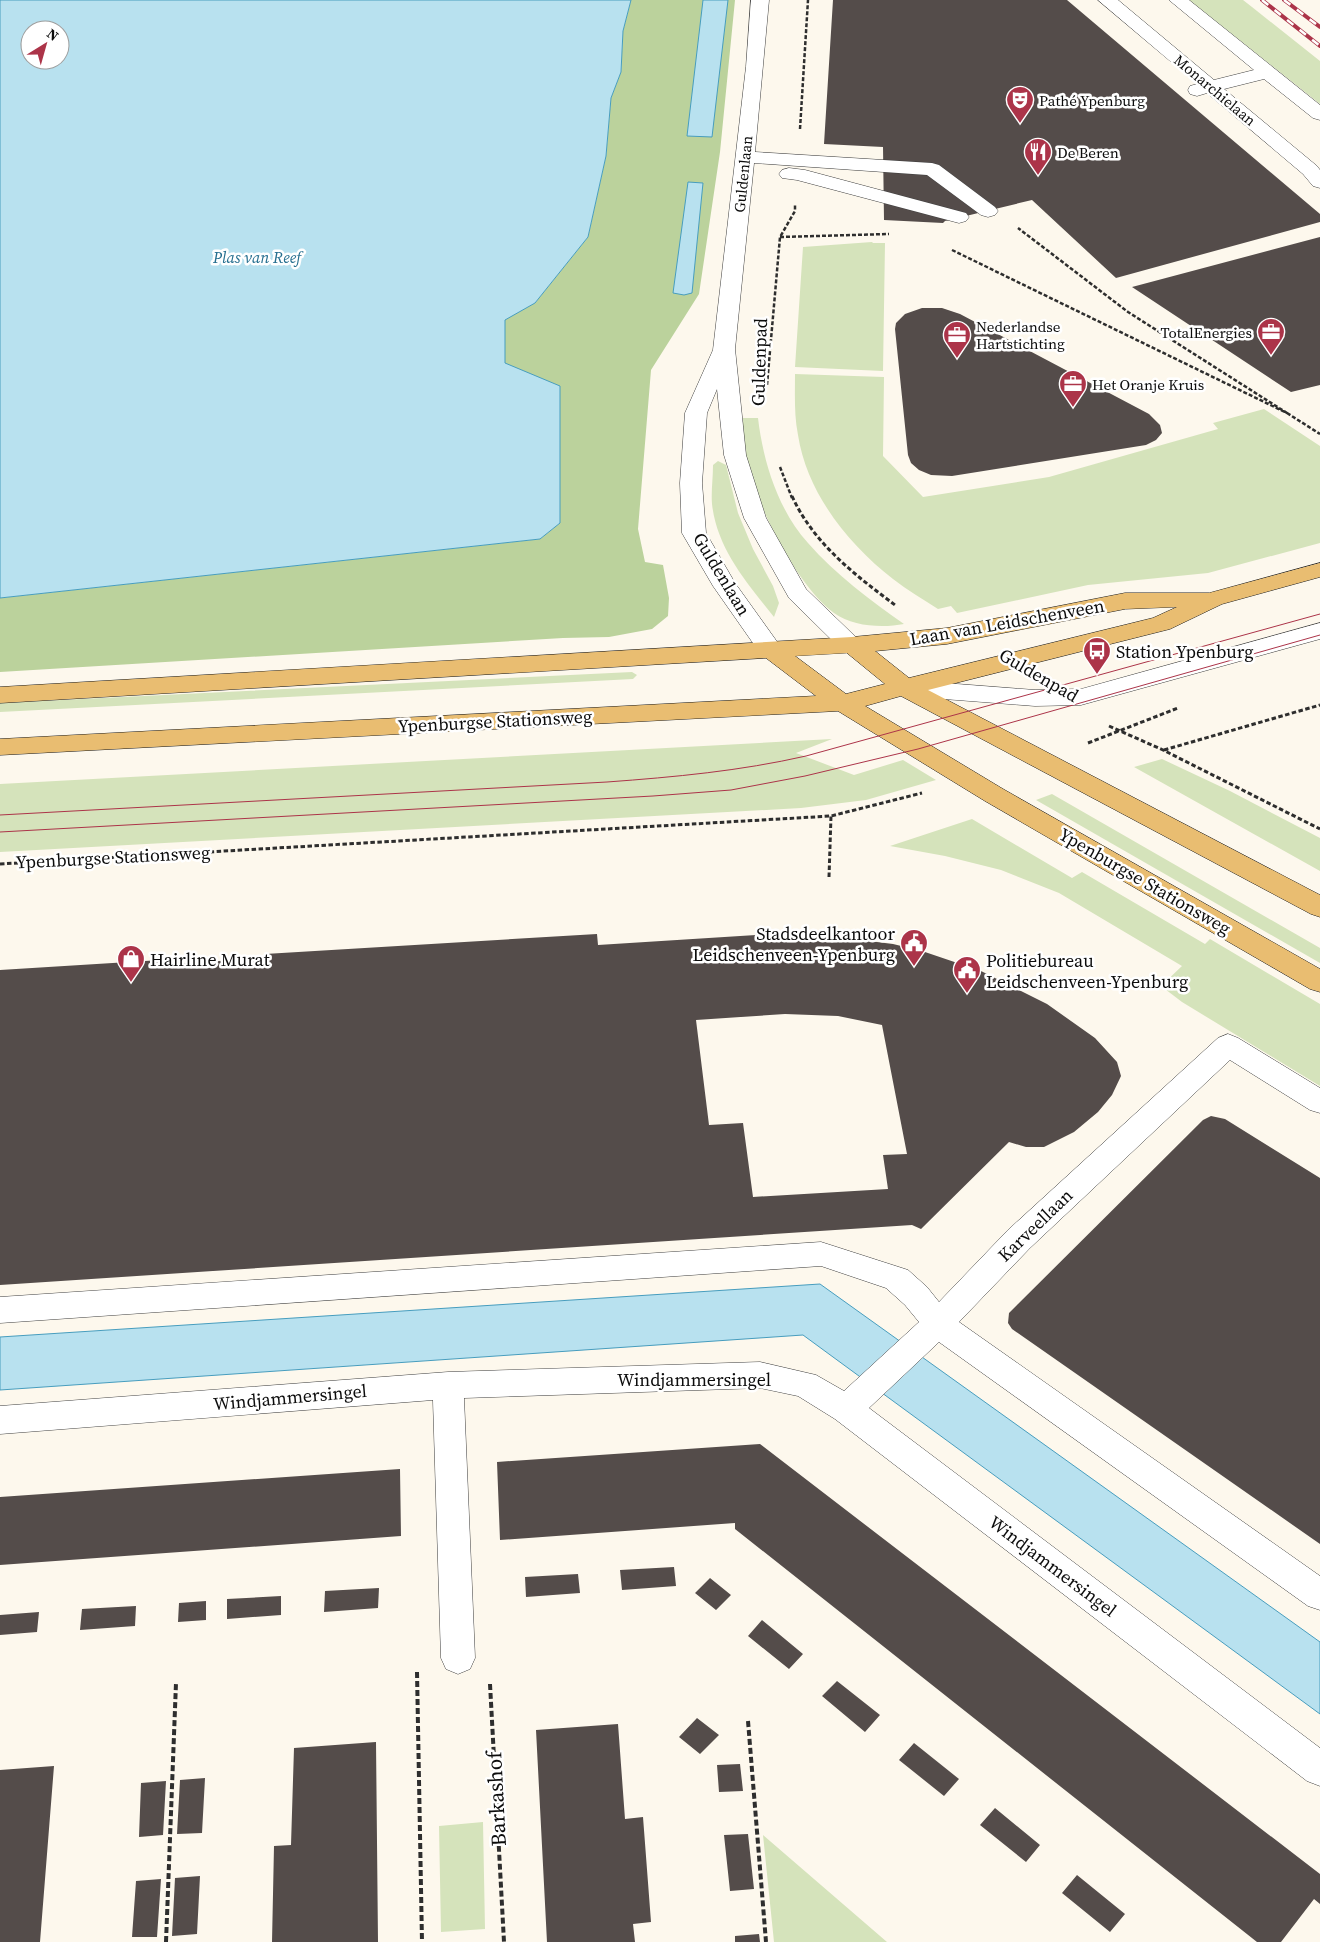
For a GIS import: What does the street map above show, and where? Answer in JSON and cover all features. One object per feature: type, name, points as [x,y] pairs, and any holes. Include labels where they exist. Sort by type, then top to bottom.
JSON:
[{"type":"main road","name":"Laan van Leidschenveen","points":[[842,703],[1161,624],[1214,599],[1320,570]]},
{"type":"main road","name":"Laan van Leidschenveen","points":[[771,650],[946,636],[1126,601],[1214,599]]},
{"type":"main road","points":[[852,645],[904,688],[1320,907]]},
{"type":"main road","points":[[0,695],[771,650]]},
{"type":"main road","name":"Guldenlaan","points":[[771,650],[842,703]]},
{"type":"main road","name":"Ypenburgse Stationsweg","points":[[0,747],[842,703],[970,780],[1320,982]]},
{"type":"street","name":"Guldenlaan","points":[[760,0],[756,67],[743,165],[724,349],[735,456],[755,518],[797,593],[852,645]]},
{"type":"street","name":"Monarchielaan","points":[[1107,0],[1202,89],[1310,170],[1320,182]]},
{"type":"street","points":[[1178,0],[1320,114]]},
{"type":"street","points":[[1202,89],[1268,72]]},
{"type":"street","points":[[743,165],[932,169],[988,210]]},
{"type":"street","points":[[798,167],[959,217]]},
{"type":"street","name":"Guldenlaan","points":[[724,349],[696,413],[691,483],[694,532],[725,586],[771,650]]},
{"type":"street","name":"Laan van Leidschenveen","points":[[1045,698],[1320,618]]},
{"type":"street","name":"Laan van Leidschenveen","points":[[904,688],[1045,698],[1081,697],[1320,631]]},
{"type":"street","name":"Karveellaan","points":[[857,1399],[938,1324],[1019,1238],[1228,1045],[1320,1102]]},
{"type":"street","points":[[0,1310],[821,1254],[897,1278],[916,1296],[938,1324],[1320,1595]]},
{"type":"street","name":"Windjammersingel","points":[[0,1420],[448,1385],[760,1375],[805,1384],[857,1399],[1320,1770]]},
{"type":"street","points":[[448,1385],[458,1658]]},
{"type":"path","name":"Guldenpad","points":[[767,387],[780,237],[794,211],[808,0]]},
{"type":"path","points":[[1013,224],[1128,312],[1320,434]]},
{"type":"path","points":[[780,237],[871,234]]},
{"type":"path","points":[[944,246],[1287,413]]},
{"type":"path","points":[[777,460],[798,510],[823,544],[858,578],[908,615],[946,636]]},
{"type":"path","name":"Guldenpad","points":[[1045,698],[1119,730]]},
{"type":"path","points":[[1163,750],[1320,705]]},
{"type":"path","points":[[1039,758],[1096,740],[1119,730],[1320,829]]},
{"type":"path","name":"Ypenburgse Stationsweg","points":[[0,864],[831,816],[970,780]]},
{"type":"path","points":[[829,877],[831,816]]},
{"type":"path","points":[[416,1661],[422,1942]]},
{"type":"path","name":"Barkashof","points":[[489,1676],[504,1942]]},
{"type":"path","points":[[166,1942],[176,1683]]},
{"type":"path","points":[[748,1721],[766,1942]]},
{"type":"green space","points":[[631,0],[735,0],[720,152],[699,294],[651,370],[638,529],[645,562],[663,565],[669,598],[668,616],[652,629],[609,637],[563,638],[0,672],[0,598],[540,539],[560,523],[505,363],[505,319],[535,303],[588,237],[606,156],[611,98],[621,72],[623,31]]},
{"type":"green space","points":[[1189,0],[1243,0],[1252,7],[1320,61],[1320,104]]},
{"type":"green space","points":[[872,242],[885,243],[883,371],[795,367],[803,247]]},
{"type":"green space","points":[[795,374],[884,377],[883,456],[923,497],[1049,477],[1218,429],[1213,423],[1264,409],[1320,446],[1320,543],[1208,573],[1088,585],[957,613],[951,606],[938,609],[898,583],[860,550],[832,516],[820,497],[810,477],[798,435],[795,412]]},
{"type":"green space","points":[[743,418],[758,418],[768,468],[780,500],[797,530],[819,555],[842,576],[904,624],[878,626],[859,624],[842,618],[819,600],[805,583],[767,519],[750,475],[743,451]]},
{"type":"green space","points":[[718,461],[726,465],[738,513],[753,549],[773,586],[779,603],[774,617],[735,565],[720,536],[712,504],[713,465]]},
{"type":"green space","points":[[632,672],[637,675],[633,679],[0,712],[0,703]]},
{"type":"green space","points":[[832,739],[796,753],[854,775],[903,760],[936,780],[866,800],[801,808],[0,852],[0,784]]},
{"type":"green space","points":[[1162,759],[1230,791],[1320,838],[1320,871],[1134,767]]},
{"type":"green space","points":[[1052,794],[1320,948],[1320,963],[1036,800]]},
{"type":"green space","points":[[972,819],[1072,878],[1082,872],[1205,944],[1210,939],[1320,1004],[1320,1086],[1182,1002],[1161,986],[1182,966],[1059,893],[1001,870],[945,856],[890,846]]},
{"type":"green space","points":[[483,1822],[485,1929],[441,1932],[439,1826]]},
{"type":"green space","points":[[763,1835],[887,1942],[774,1942]]},
{"type":"water","name":"Plas van Reef","points":[[0,0],[631,0],[623,31],[621,72],[611,98],[606,156],[588,237],[535,303],[505,320],[505,363],[560,386],[560,523],[540,539],[0,598]]},
{"type":"water","points":[[703,0],[728,0],[712,137],[687,136]]},
{"type":"water","points":[[688,182],[703,183],[692,293],[684,295],[673,293]]},
{"type":"water","points":[[820,1284],[1320,1642],[1320,1714],[803,1335],[0,1390],[0,1337]]},
{"type":"building","name":"Pathé Ypenburg","points":[[833,0],[1067,0],[1320,214],[1320,222],[1116,278],[1032,200],[943,223],[884,220],[883,147],[824,144]]},
{"type":"building","points":[[1320,237],[1320,385],[1291,392],[1132,287]]},
{"type":"building","points":[[922,308],[942,308],[960,314],[1149,414],[1160,425],[1162,433],[1156,440],[1146,445],[952,476],[931,475],[919,470],[911,463],[908,455],[895,329],[896,323],[905,314]]},
{"type":"building","points":[[597,934],[598,945],[756,935],[821,935],[893,944],[922,951],[981,971],[1047,1004],[1095,1038],[1117,1062],[1121,1076],[1112,1095],[1098,1112],[1074,1132],[1044,1147],[1026,1147],[1009,1142],[921,1229],[912,1225],[0,1285],[0,970],[161,960],[160,965],[265,958],[265,954]],"holes":[[[785,1014],[838,1016],[882,1025],[907,1154],[883,1155],[888,1189],[753,1197],[743,1123],[709,1125],[696,1020]]]},
{"type":"building","points":[[1211,1116],[1225,1119],[1320,1178],[1320,1544],[1012,1329],[1008,1323],[1009,1313],[1203,1120]]},
{"type":"building","points":[[760,1444],[1320,1874],[1320,1904],[1314,1899],[1281,1942],[1257,1942],[735,1529],[735,1523],[500,1540],[497,1462]]},
{"type":"building","points":[[400,1469],[401,1536],[0,1565],[0,1497]]},
{"type":"building","points":[[674,1567],[676,1586],[622,1590],[620,1570]]},
{"type":"building","points":[[578,1574],[580,1593],[526,1597],[525,1577]]},
{"type":"building","points":[[710,1578],[731,1595],[716,1610],[695,1593]]},
{"type":"building","points":[[379,1588],[378,1608],[324,1612],[325,1591]]},
{"type":"building","points":[[281,1596],[281,1615],[227,1619],[227,1599]]},
{"type":"building","points":[[206,1601],[206,1620],[178,1622],[179,1603]]},
{"type":"building","points":[[136,1606],[135,1626],[80,1630],[82,1609]]},
{"type":"building","points":[[39,1612],[37,1632],[0,1635],[0,1615]]},
{"type":"building","points":[[762,1620],[803,1654],[789,1669],[748,1636]]},
{"type":"building","points":[[837,1681],[880,1715],[865,1732],[822,1696]]},
{"type":"building","points":[[697,1718],[719,1735],[700,1754],[679,1737]]},
{"type":"building","points":[[618,1724],[625,1819],[643,1817],[651,1922],[633,1924],[635,1942],[547,1942],[536,1730]]},
{"type":"building","points":[[376,1742],[378,1942],[272,1942],[274,1846],[291,1845],[294,1748]]},
{"type":"building","points":[[914,1743],[959,1779],[944,1796],[899,1760]]},
{"type":"building","points":[[740,1764],[743,1791],[719,1792],[717,1765]]},
{"type":"building","points":[[54,1766],[40,1942],[0,1942],[0,1770]]},
{"type":"building","points":[[205,1778],[202,1833],[177,1834],[180,1780]]},
{"type":"building","points":[[166,1781],[163,1835],[139,1837],[141,1783]]},
{"type":"building","points":[[995,1808],[1040,1845],[1026,1862],[980,1825]]},
{"type":"building","points":[[748,1834],[754,1889],[730,1891],[724,1835]]},
{"type":"building","points":[[1077,1875],[1125,1914],[1110,1932],[1062,1893]]},
{"type":"building","points":[[200,1876],[197,1934],[172,1936],[175,1878]]},
{"type":"building","points":[[161,1879],[157,1937],[132,1937],[136,1881]]},
{"type":"building","points":[[759,1934],[760,1942],[735,1942],[735,1936]]},
{"type":"tram line","points":[[0,815],[607,782],[732,770],[806,756],[1320,614]]},
{"type":"tram line","points":[[0,832],[653,796],[731,790],[805,776],[918,749],[1320,635]]},
{"type":"railway","points":[[1262,0],[1320,46]]},
{"type":"railway","points":[[1284,0],[1320,27]]},
{"type":"place","name":"Pathé Ypenburg","points":[[1020,124]]},
{"type":"place","name":"De Beren","points":[[1038,176]]},
{"type":"place","name":"TotalEnergies","points":[[1271,356]]},
{"type":"place","name":"Nederlandse Hartstichting","points":[[957,359]]},
{"type":"place","name":"Het Oranje Kruis","points":[[1073,408]]},
{"type":"place","name":"Station Ypenburg","points":[[1097,675]]},
{"type":"place","name":"Stadsdeelkantoor Leidschenveen-Ypenburg","points":[[914,967]]},
{"type":"place","name":"Hairline Murat","points":[[131,983]]},
{"type":"place","name":"Politiebureau Leidschenveen-Ypenburg","points":[[967,994]]}]
